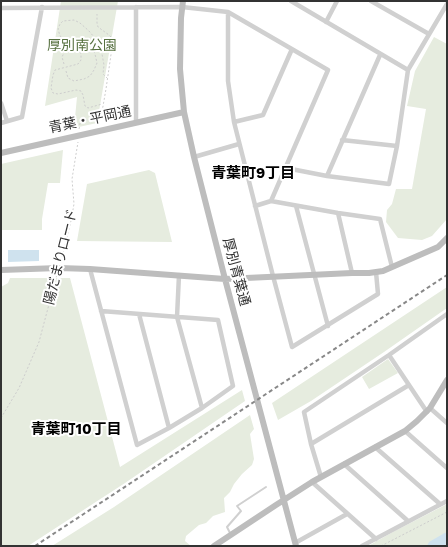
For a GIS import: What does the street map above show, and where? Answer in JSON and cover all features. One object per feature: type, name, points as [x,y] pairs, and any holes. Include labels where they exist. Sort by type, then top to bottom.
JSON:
[{"type":"street","points":[[13,7],[14,1]]},
{"type":"street","points":[[291,1],[408,70]]},
{"type":"street","points":[[326,22],[337,1]]},
{"type":"street","points":[[371,1],[429,34]]},
{"type":"street","points":[[1,8],[136,7],[182,4],[228,12],[328,70],[271,201]]},
{"type":"street","name":"厚別青葉通","points":[[182,4],[180,69],[184,112],[225,279],[296,544]]},
{"type":"street","points":[[286,168],[327,176],[389,184],[397,146],[408,70],[447,4]]},
{"type":"street","points":[[1,122],[22,118],[42,7]]},
{"type":"street","points":[[136,7],[136,122]]},
{"type":"street","points":[[228,12],[228,81],[234,122],[292,348],[378,294],[376,272]]},
{"type":"street","points":[[234,122],[263,115],[292,49]]},
{"type":"street","points":[[327,176],[380,54]]},
{"type":"street","points":[[1,103],[7,121]]},
{"type":"street","name":"青葉・平岡通","points":[[1,153],[184,112]]},
{"type":"street","points":[[342,140],[397,146]]},
{"type":"street","points":[[194,157],[240,144]]},
{"type":"street","points":[[255,206],[271,201],[380,219],[392,266]]},
{"type":"street","points":[[296,206],[328,326]]},
{"type":"street","points":[[338,213],[352,273]]},
{"type":"street","points":[[1,270],[59,268],[90,269],[225,279],[369,273],[383,271],[438,248],[447,238]]},
{"type":"street","points":[[90,269],[101,311],[137,445],[202,408],[234,386],[218,320],[101,311]]},
{"type":"street","points":[[179,275],[177,317],[202,408]]},
{"type":"street","points":[[139,314],[169,428]]},
{"type":"street","points":[[321,477],[311,444],[304,412],[447,314]]},
{"type":"street","points":[[389,355],[428,410],[447,423]]},
{"type":"street","points":[[214,546],[284,499],[405,430],[428,410],[447,380]]},
{"type":"street","points":[[311,444],[409,385]]},
{"type":"street","points":[[405,430],[447,468]]},
{"type":"street","points":[[375,447],[440,504]]},
{"type":"street","points":[[344,464],[408,521]]},
{"type":"street","points":[[312,482],[376,539]]},
{"type":"street","points":[[362,546],[447,501]]},
{"type":"street","points":[[296,544],[347,514]]},
{"type":"lane","points":[[230,535],[227,527],[241,511],[237,506],[266,487]]},
{"type":"path","name":"陽だまりロード","points":[[1,418],[19,388],[39,342],[59,268],[74,204],[72,179],[80,123],[98,117],[103,104],[113,41],[109,35],[98,27],[96,23],[97,14]]},
{"type":"path","points":[[66,71],[68,78],[74,81],[79,80],[90,76],[97,63],[92,47],[86,42],[64,39],[60,36],[58,29],[60,24],[63,21],[74,20],[89,31],[99,43],[104,65],[103,74],[107,78]]},
{"type":"path","points":[[64,64],[62,57],[65,51],[70,48],[78,49],[81,54],[81,60],[78,64],[55,70],[51,88],[53,93],[58,94],[76,90],[81,91],[85,106],[88,108],[103,104]]},
{"type":"path","points":[[381,546],[447,512]]},
{"type":"green space","name":"厚別南公園","points":[[61,1],[118,1],[97,123],[74,128],[77,97],[45,106]]},
{"type":"green space","points":[[434,37],[447,44],[447,219],[432,236],[422,240],[398,238],[386,222],[387,210],[392,204],[396,189],[412,189],[426,109],[407,106],[415,71]]},
{"type":"green space","points":[[63,150],[60,183],[48,183],[42,219],[42,230],[1,230],[1,164]]},
{"type":"green space","points":[[149,170],[155,173],[172,242],[77,241],[87,184]]},
{"type":"green space","points":[[10,278],[70,278],[120,467],[242,390],[245,401],[125,483],[28,546],[1,546],[1,287],[8,283]]},
{"type":"green space","points":[[447,287],[447,308],[311,401],[278,420],[272,403]]},
{"type":"green space","points":[[388,359],[398,373],[369,389],[362,377]]},
{"type":"green space","points":[[250,415],[254,429],[250,434],[254,459],[252,465],[242,474],[224,498],[225,512],[213,516],[206,523],[199,525],[186,536],[185,541],[191,546],[52,546],[114,507]]},
{"type":"green space","points":[[447,504],[447,546],[368,546],[393,532]]},
{"type":"water","points":[[8,250],[39,250],[39,261],[8,262]]},
{"type":"waterway","points":[[433,546],[447,538]]},
{"type":"railway","points":[[35,546],[447,275]]},
{"type":"district","name":"青葉町9丁目","points":[[253,174]]},
{"type":"district","name":"青葉町10丁目","points":[[76,430]]}]
